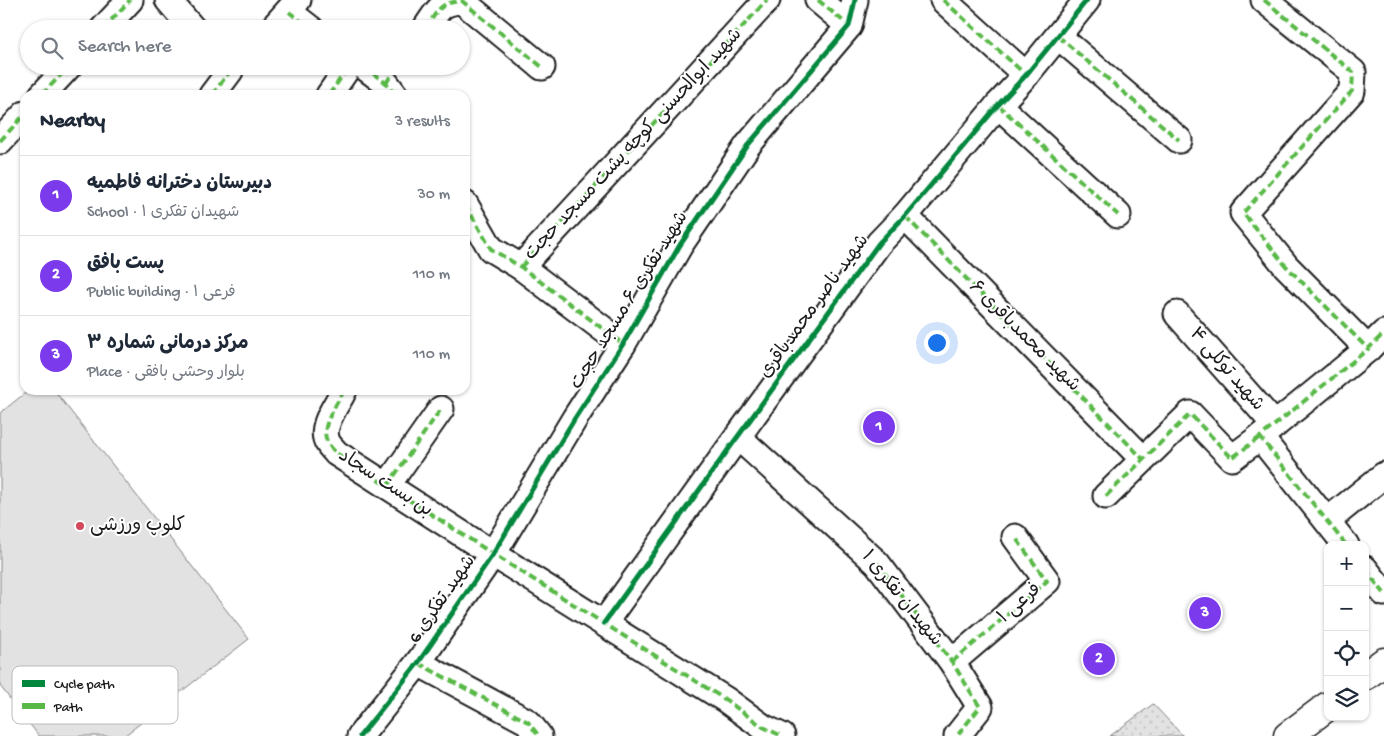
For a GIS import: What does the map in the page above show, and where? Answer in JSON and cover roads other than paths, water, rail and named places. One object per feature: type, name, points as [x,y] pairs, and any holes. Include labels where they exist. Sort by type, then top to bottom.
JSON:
[{"type":"main road","points":[[1369,673],[1384,662]]},
{"type":"main road","points":[[1288,736],[1324,709]]},
{"type":"street","points":[[111,20],[130,0]]},
{"type":"street","points":[[168,0],[185,20]]},
{"type":"street","name":"شهید ابوالحسنی کوچه پشت مسجد حجت","points":[[521,267],[768,0]]},
{"type":"street","points":[[818,0],[849,26]]},
{"type":"street","name":"شهید تفکری ۶ مسجد حجت","points":[[493,554],[623,344],[680,245],[748,145],[849,26],[855,0]]},
{"type":"street","points":[[943,0],[1026,75]]},
{"type":"street","name":"شهید ناصر محمدباقری","points":[[604,623],[879,243],[905,216],[1026,75],[1087,0]]},
{"type":"street","points":[[1106,496],[1190,414],[1232,458],[1268,431],[1376,341],[1286,266],[1243,213],[1352,91],[1354,72],[1264,0]]},
{"type":"street","points":[[431,20],[442,5],[462,1],[542,67]]},
{"type":"street","points":[[1058,36],[1179,140]]},
{"type":"street","points":[[47,90],[61,75]]},
{"type":"street","points":[[215,90],[225,75]]},
{"type":"street","points":[[332,90],[343,75]]},
{"type":"street","points":[[381,75],[393,81]]},
{"type":"street","points":[[998,106],[1118,215]]},
{"type":"street","points":[[0,141],[20,119]]},
{"type":"street","points":[[470,216],[491,249],[521,267],[623,344]]},
{"type":"street","name":"شهید محمدباقری ۶","points":[[905,216],[1143,459]]},
{"type":"street","name":"شهید توکلی ۴","points":[[1177,314],[1268,431],[1327,521],[1343,541]]},
{"type":"street","name":"بن بست سجاد","points":[[342,395],[326,427],[325,435],[327,442],[336,453],[726,700],[764,727],[782,736]]},
{"type":"street","points":[[387,486],[441,409]]},
{"type":"street","name":"شهیدان تفکری ۱","points":[[738,437],[876,563],[952,662],[980,707],[957,736]]},
{"type":"street","points":[[1327,521],[1384,475]]},
{"type":"street","name":"فرعی ۱","points":[[952,662],[1047,581],[1015,537]]},
{"type":"street","name":"شهید تفکری 6","points":[[360,736],[418,663],[493,554]]},
{"type":"street","points":[[1369,574],[1384,593]]},
{"type":"street","points":[[418,663],[528,722],[539,736]]},
{"type":"place","name":"دبیرستان دخترانه فاطمیه","points":[[879,427]]},
{"type":"place","name":"کلوپ ورزشی","points":[[80,526]]},
{"type":"place","name":"مرکز درمانی شماره ۳","points":[[1205,613]]},
{"type":"place","name":"پست بافق","points":[[1099,659]]}]
